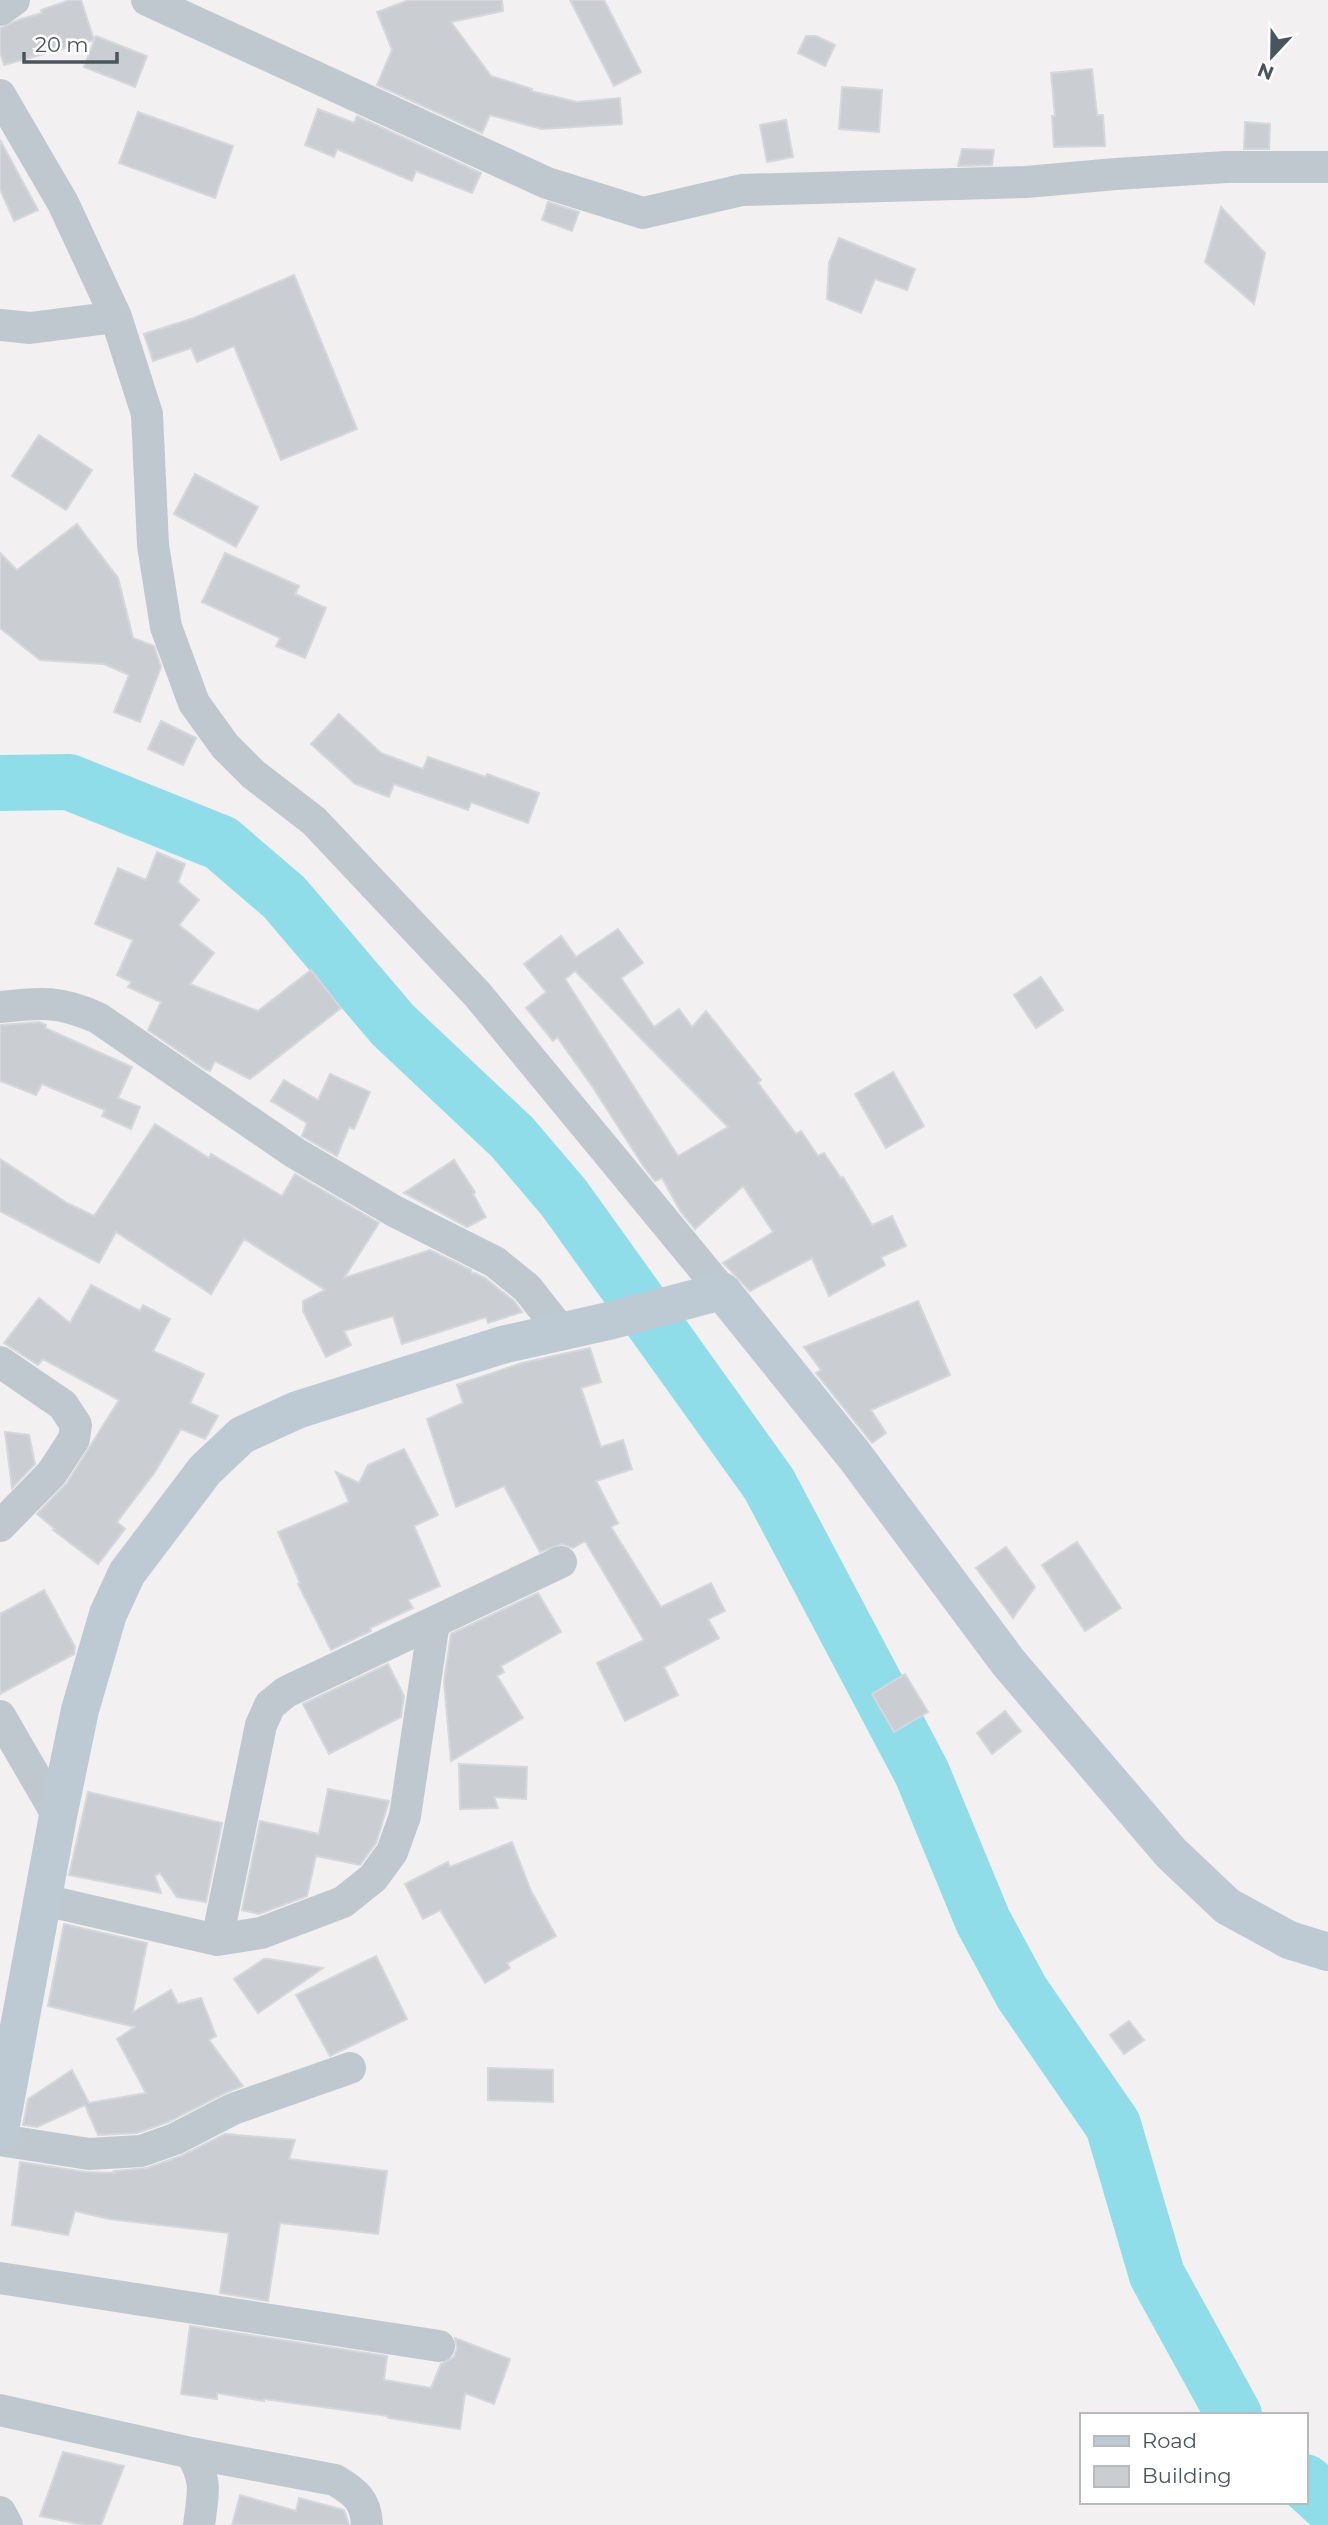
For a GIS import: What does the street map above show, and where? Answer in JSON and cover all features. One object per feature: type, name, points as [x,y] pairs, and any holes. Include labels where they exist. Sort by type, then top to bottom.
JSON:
[{"type":"main road","points":[[0,2130],[5,2065],[44,1900],[80,1710],[108,1614],[127,1573],[205,1470],[242,1436],[297,1410],[502,1345],[613,1320],[722,1291],[854,1455],[1008,1662],[1171,1853],[1227,1906],[1289,1940],[1328,1952]]},
{"type":"street","points":[[0,10],[14,0]]},
{"type":"street","points":[[147,0],[547,183],[643,213],[741,190],[1026,182],[1226,167],[1328,167]]},
{"type":"street","points":[[0,95],[63,202],[116,317],[147,414],[153,545],[166,627],[194,703],[225,747],[253,774],[314,821],[477,994],[722,1291]]},
{"type":"street","points":[[0,326],[30,328],[116,317]]},
{"type":"street","points":[[0,1007],[42,1002],[77,1009],[99,1018],[295,1153],[394,1211],[495,1262],[527,1288],[561,1331]]},
{"type":"street","points":[[0,1362],[63,1405],[76,1425],[74,1439],[52,1473],[0,1526]]},
{"type":"street","points":[[217,1940],[261,1725],[270,1705],[286,1692],[561,1562]]},
{"type":"street","points":[[44,1900],[217,1940],[261,1933],[343,1902],[373,1878],[392,1852],[405,1816],[434,1622]]},
{"type":"street","points":[[0,1716],[58,1816]]},
{"type":"street","points":[[0,2140],[89,2154],[141,2151],[175,2139],[233,2109],[350,2068]]},
{"type":"street","points":[[0,2278],[439,2346]]},
{"type":"street","points":[[0,2410],[191,2453],[335,2480],[355,2492],[367,2511],[367,2525]]},
{"type":"street","points":[[191,2453],[202,2471],[204,2488],[199,2525]]},
{"type":"street","points":[[0,2512],[7,2525]]},
{"type":"building","points":[[70,0],[81,0],[94,40],[4,65],[0,52],[0,28]]},
{"type":"building","points":[[409,0],[502,0],[503,11],[451,22],[491,76],[532,89],[531,91],[577,102],[620,98],[622,124],[542,129],[490,115],[482,133],[377,85],[392,50],[377,12]]},
{"type":"building","points":[[570,0],[604,0],[641,72],[614,86]]},
{"type":"building","points":[[96,36],[147,56],[135,87],[84,67]]},
{"type":"building","points":[[806,36],[816,36],[835,45],[825,66],[798,53]]},
{"type":"building","points":[[1092,69],[1097,115],[1103,115],[1105,146],[1054,147],[1052,116],[1055,116],[1051,73]]},
{"type":"building","points":[[842,87],[882,90],[879,132],[839,129]]},
{"type":"building","points":[[318,109],[354,123],[357,116],[481,173],[472,193],[416,171],[412,181],[337,149],[334,157],[305,145]]},
{"type":"building","points":[[138,112],[233,146],[215,198],[119,163]]},
{"type":"building","points":[[786,120],[793,157],[767,162],[760,125]]},
{"type":"building","points":[[1245,122],[1270,124],[1269,149],[1244,149]]},
{"type":"building","points":[[0,140],[38,210],[14,221],[0,189]]},
{"type":"building","points":[[962,149],[994,150],[992,165],[958,166]]},
{"type":"building","points":[[548,202],[579,212],[572,231],[542,220]]},
{"type":"building","points":[[1221,207],[1265,253],[1254,304],[1205,262]]},
{"type":"building","points":[[839,238],[915,269],[907,290],[875,279],[861,313],[827,299],[829,263]]},
{"type":"building","points":[[294,275],[357,429],[281,460],[234,346],[197,362],[191,348],[153,361],[144,334],[194,318]]},
{"type":"building","points":[[39,435],[92,470],[66,510],[12,476]]},
{"type":"building","points":[[195,474],[258,507],[236,547],[174,514]]},
{"type":"building","points":[[77,524],[118,578],[133,638],[154,646],[161,667],[140,722],[114,712],[129,675],[104,664],[40,660],[0,628],[0,553],[17,570]]},
{"type":"building","points":[[225,553],[299,586],[295,594],[326,608],[305,658],[276,646],[280,638],[202,602]]},
{"type":"building","points":[[339,714],[381,753],[423,769],[428,757],[539,793],[528,823],[471,802],[468,810],[394,784],[389,797],[355,784],[311,744]]},
{"type":"building","points":[[161,721],[196,738],[183,765],[148,749]]},
{"type":"building","points":[[157,852],[185,864],[178,882],[199,900],[179,925],[214,953],[190,984],[258,1011],[311,970],[341,1008],[250,1079],[215,1061],[210,1071],[205,1069],[148,1030],[161,1002],[128,987],[131,982],[117,975],[133,940],[95,924],[118,868],[146,880]]},
{"type":"building","points":[[618,929],[643,963],[621,978],[654,1027],[679,1009],[692,1027],[706,1011],[761,1080],[758,1083],[796,1134],[801,1131],[818,1156],[824,1153],[841,1178],[843,1177],[872,1225],[892,1216],[906,1246],[881,1257],[885,1265],[829,1296],[812,1258],[750,1291],[723,1263],[773,1232],[743,1186],[695,1229],[681,1212],[662,1178],[655,1181],[644,1167],[557,1037],[553,1041],[526,1008],[546,992],[524,964],[561,936],[576,957]],"holes":[[[575,971],[728,1127],[678,1156],[565,979]]]},
{"type":"building","points":[[1041,977],[1063,1010],[1036,1028],[1014,995]]},
{"type":"building","points":[[39,1022],[46,1025],[45,1028],[132,1067],[118,1098],[140,1107],[131,1129],[102,1116],[105,1110],[42,1084],[36,1095],[0,1081],[0,1025]]},
{"type":"building","points":[[893,1072],[924,1126],[886,1148],[855,1094]]},
{"type":"building","points":[[330,1074],[370,1092],[354,1129],[349,1127],[337,1156],[302,1136],[307,1123],[271,1101],[284,1080],[318,1100]]},
{"type":"building","points":[[155,1124],[209,1158],[211,1154],[282,1196],[295,1174],[379,1223],[344,1278],[430,1250],[471,1270],[472,1274],[485,1278],[514,1301],[522,1312],[488,1323],[486,1317],[402,1344],[393,1316],[344,1331],[351,1345],[326,1357],[303,1311],[303,1301],[325,1290],[244,1239],[211,1294],[116,1232],[99,1263],[0,1211],[0,1159],[67,1203],[94,1216]]},
{"type":"building","points":[[454,1160],[475,1192],[473,1194],[486,1217],[467,1227],[404,1193]]},
{"type":"building","points":[[91,1285],[140,1311],[143,1305],[170,1319],[153,1351],[204,1374],[190,1403],[218,1416],[205,1439],[181,1429],[155,1472],[117,1522],[125,1529],[98,1564],[53,1530],[55,1529],[37,1514],[67,1483],[119,1400],[43,1359],[38,1365],[4,1343],[39,1298],[70,1323]]},
{"type":"building","points":[[918,1301],[950,1375],[871,1410],[886,1433],[872,1443],[816,1373],[821,1370],[804,1347]]},
{"type":"building","points":[[590,1348],[601,1382],[581,1388],[601,1447],[623,1440],[632,1469],[596,1481],[618,1523],[611,1527],[661,1607],[711,1583],[725,1611],[708,1619],[719,1638],[664,1667],[678,1695],[625,1721],[597,1663],[644,1640],[585,1541],[573,1548],[562,1544],[540,1552],[504,1486],[456,1507],[427,1419],[463,1403],[457,1385],[522,1363]]},
{"type":"building","points":[[5,1432],[29,1435],[35,1464],[12,1488]]},
{"type":"building","points":[[404,1449],[438,1515],[414,1526],[440,1586],[408,1600],[413,1608],[331,1650],[298,1584],[300,1583],[278,1532],[349,1502],[336,1472],[359,1483],[368,1465]]},
{"type":"building","points":[[1077,1542],[1121,1608],[1085,1631],[1042,1565]]},
{"type":"building","points":[[1006,1547],[1035,1587],[1013,1618],[976,1568]]},
{"type":"building","points":[[44,1590],[75,1647],[74,1654],[0,1694],[0,1614]]},
{"type":"building","points":[[538,1593],[561,1632],[501,1666],[504,1672],[497,1676],[523,1718],[451,1761],[444,1681],[451,1634]]},
{"type":"building","points":[[388,1664],[404,1696],[401,1717],[329,1754],[303,1704]]},
{"type":"building","points":[[905,1674],[928,1712],[894,1732],[872,1694]]},
{"type":"building","points":[[1005,1711],[1021,1731],[992,1754],[977,1733]]},
{"type":"building","points":[[459,1764],[527,1767],[526,1799],[494,1797],[498,1808],[460,1809]]},
{"type":"building","points":[[328,1789],[389,1801],[376,1843],[360,1865],[316,1856],[307,1896],[259,1914],[242,1910],[260,1821],[319,1834]]},
{"type":"building","points":[[88,1792],[222,1823],[206,1902],[177,1897],[160,1873],[155,1876],[161,1893],[69,1875]]},
{"type":"building","points":[[512,1842],[531,1891],[556,1936],[507,1963],[510,1968],[485,1983],[440,1910],[423,1919],[405,1884],[448,1862],[450,1867]]},
{"type":"building","points":[[64,1924],[147,1943],[133,2012],[171,1990],[178,2004],[201,1998],[216,2036],[209,2040],[243,2086],[168,2122],[137,2133],[98,2135],[85,2105],[37,2127],[23,2125],[28,2099],[72,2070],[89,2103],[146,2093],[117,2039],[135,2027],[48,2006]]},
{"type":"building","points":[[376,1956],[407,2019],[330,2056],[296,1995]]},
{"type":"building","points":[[264,1959],[323,1968],[258,2013],[234,1979]]},
{"type":"building","points":[[1129,2021],[1144,2040],[1124,2054],[1110,2035]]},
{"type":"building","points":[[488,2068],[553,2070],[553,2102],[488,2100]]},
{"type":"building","points":[[225,2134],[295,2140],[289,2159],[387,2171],[378,2234],[280,2223],[268,2301],[220,2293],[229,2233],[109,2219],[75,2211],[68,2235],[12,2225],[20,2162],[86,2172],[115,2173],[114,2171],[147,2168],[181,2156]]},
{"type":"building","points":[[190,2326],[387,2356],[384,2380],[431,2388],[441,2364],[454,2357],[457,2348],[455,2338],[510,2359],[494,2404],[465,2393],[460,2429],[388,2416],[217,2393],[217,2399],[181,2394]]},
{"type":"building","points":[[63,2452],[124,2466],[101,2525],[84,2525],[40,2516]]},
{"type":"building","points":[[240,2495],[296,2511],[299,2498],[344,2510],[349,2525],[232,2525]]},
{"type":"waterway","points":[[0,783],[69,782],[221,843],[284,897],[393,1025],[512,1137],[564,1198],[769,1484],[922,1773],[983,1921],[1022,1993],[1113,2125],[1157,2275],[1233,2413]]},
{"type":"waterway","points":[[1307,2484],[1328,2503]]}]
